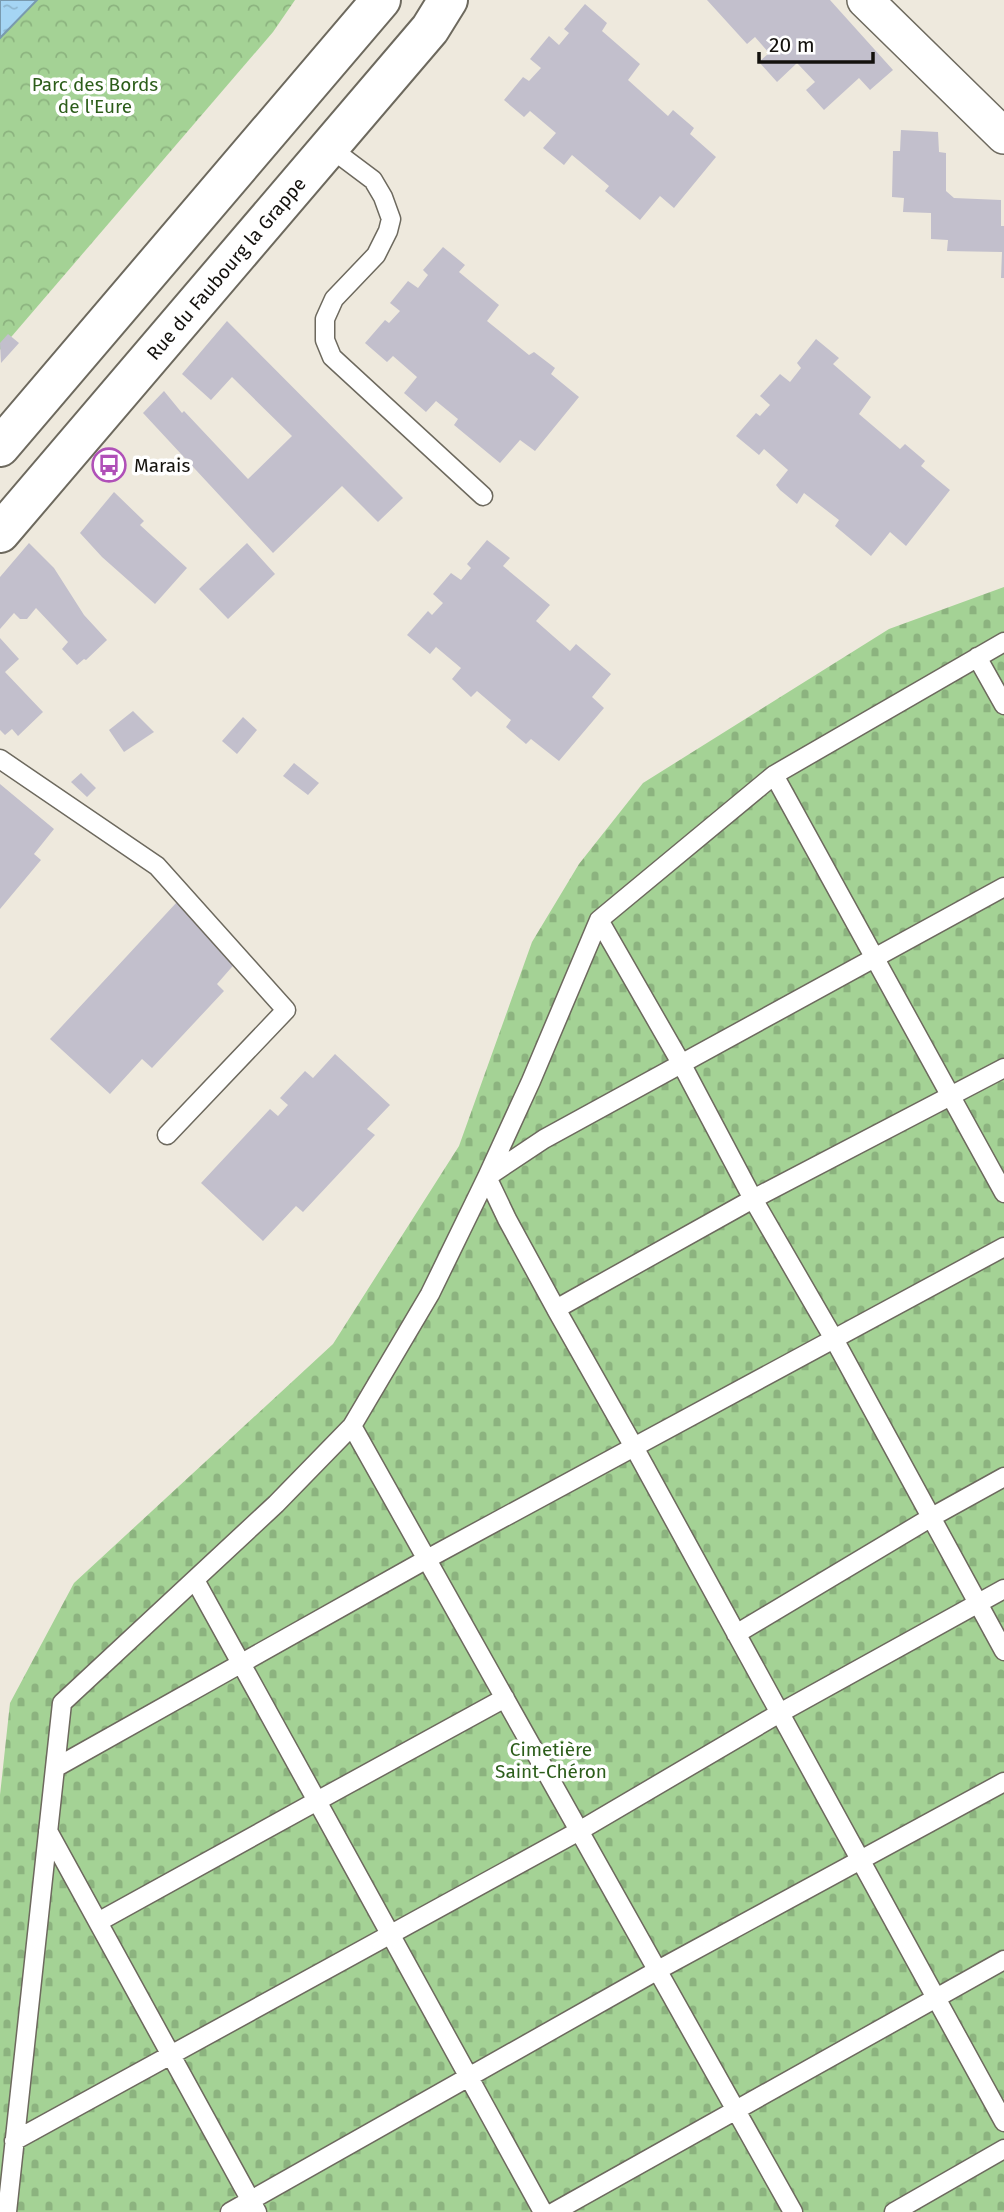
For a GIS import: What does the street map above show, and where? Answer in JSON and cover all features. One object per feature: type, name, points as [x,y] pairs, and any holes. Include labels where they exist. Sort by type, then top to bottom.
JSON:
[{"type":"main road","points":[[0,447],[381,0]]},
{"type":"main road","name":"Rue du Faubourg la Grappe","points":[[0,533],[430,29],[448,0]]},
{"type":"street","points":[[865,0],[1004,136]]},
{"type":"lane","points":[[329,147],[373,180],[391,219],[376,256],[334,299],[325,318],[325,340],[332,357],[483,496]]},
{"type":"lane","points":[[7,2212],[62,1703],[276,1504],[352,1426],[430,1294],[531,1081],[599,920],[774,775],[1004,642]]},
{"type":"lane","points":[[977,657],[1004,705]]},
{"type":"lane","points":[[0,759],[157,866],[286,1010],[167,1135]]},
{"type":"lane","points":[[774,775],[1004,1193]]},
{"type":"lane","points":[[487,1177],[544,1139],[1004,887]]},
{"type":"lane","points":[[599,920],[681,1063],[753,1199],[834,1339],[1004,1651]]},
{"type":"lane","points":[[556,1309],[753,1199],[1004,1068]]},
{"type":"lane","points":[[487,1177],[506,1219],[634,1447],[778,1714],[862,1860],[1004,2122]]},
{"type":"lane","points":[[55,1768],[427,1559],[1004,1247]]},
{"type":"lane","points":[[352,1426],[793,2212]]},
{"type":"lane","points":[[736,1634],[1004,1477]]},
{"type":"lane","points":[[195,1580],[542,2212]]},
{"type":"lane","points":[[14,2141],[579,1831],[778,1714],[1004,1589]]},
{"type":"lane","points":[[98,1922],[505,1698]]},
{"type":"lane","points":[[230,2212],[254,2206],[469,2077],[658,1970],[1004,1782]]},
{"type":"lane","points":[[48,1831],[254,2206]]},
{"type":"lane","points":[[554,2212],[1004,1960]]},
{"type":"lane","points":[[894,2212],[1004,2149]]},
{"type":"green space","name":"Parc des Bords de l'Eure","points":[[0,0],[295,0],[273,32],[0,350]]},
{"type":"green space","name":"Cimetière Saint-Chéron","points":[[1004,587],[1004,2212],[0,2212],[0,1795],[10,1703],[74,1583],[333,1344],[459,1146],[532,942],[579,864],[643,783],[889,629]]},
{"type":"water","points":[[0,0],[37,0],[0,38]]},
{"type":"building","points":[[707,0],[830,0],[893,70],[870,90],[859,78],[824,110],[806,90],[815,82],[797,63],[777,82],[759,62],[769,53],[755,37],[747,44]]},
{"type":"building","points":[[585,4],[607,23],[602,31],[640,64],[628,80],[668,116],[673,110],[694,128],[690,134],[716,157],[674,208],[660,196],[640,220],[605,191],[609,186],[572,155],[564,165],[543,148],[556,133],[530,111],[524,117],[504,100],[523,77],[529,81],[541,68],[530,59],[549,36],[559,45],[569,33],[564,29]]},
{"type":"building","points":[[901,130],[938,132],[939,152],[946,153],[946,191],[954,198],[1001,200],[1004,278],[1001,278],[1002,252],[947,251],[948,240],[931,239],[931,213],[903,212],[904,198],[892,197],[893,151],[900,151]]},
{"type":"building","points":[[443,247],[465,265],[459,272],[499,305],[487,321],[529,355],[534,352],[555,368],[551,374],[579,397],[535,451],[520,440],[500,463],[454,425],[458,419],[436,401],[426,412],[404,393],[417,377],[393,356],[387,362],[365,343],[385,320],[389,323],[400,311],[390,303],[408,281],[418,288],[428,275],[423,270]]},
{"type":"building","points":[[227,321],[403,498],[378,522],[342,486],[273,553],[143,413],[164,391],[182,413],[184,411],[248,479],[292,436],[232,377],[211,400],[182,374]]},
{"type":"building","points":[[8,334],[19,343],[1,363],[0,343]]},
{"type":"building","points":[[816,339],[839,358],[833,364],[871,397],[859,414],[900,449],[905,444],[925,461],[921,466],[950,490],[906,546],[890,532],[871,556],[835,526],[839,520],[804,493],[797,504],[780,490],[776,485],[788,470],[764,449],[759,455],[736,436],[756,413],[760,416],[770,405],[760,396],[780,374],[790,382],[801,368],[797,363]]},
{"type":"building","points":[[113,456],[119,461],[103,477],[98,472]]},
{"type":"building","points":[[114,492],[144,521],[140,525],[187,568],[155,604],[102,557],[80,533]]},
{"type":"building","points":[[487,540],[510,558],[503,566],[550,605],[536,621],[570,651],[576,644],[611,674],[592,697],[604,708],[559,761],[531,739],[526,744],[506,727],[511,720],[477,691],[471,697],[452,679],[461,668],[436,647],[430,654],[407,635],[428,611],[432,615],[443,603],[433,594],[451,573],[461,580],[471,568],[467,564]]},
{"type":"building","points":[[29,543],[54,568],[84,615],[107,640],[77,665],[62,649],[68,642],[36,608],[27,619],[20,619],[14,613],[0,629],[0,577]]},
{"type":"building","points":[[247,543],[275,574],[228,619],[199,589]]},
{"type":"building","points":[[0,638],[19,659],[5,672],[43,712],[18,736],[12,729],[5,735],[0,730]]},
{"type":"building","points":[[133,711],[154,732],[124,752],[109,730]]},
{"type":"building","points":[[243,717],[257,730],[237,754],[222,741]]},
{"type":"building","points":[[294,763],[319,783],[308,795],[283,776]]},
{"type":"building","points":[[81,773],[96,788],[87,797],[71,782]]},
{"type":"building","points":[[0,784],[54,829],[34,854],[41,860],[0,909]]},
{"type":"building","points":[[177,902],[238,960],[217,984],[224,991],[152,1068],[142,1059],[110,1094],[50,1039]]},
{"type":"building","points":[[335,1054],[390,1105],[367,1129],[375,1135],[303,1212],[296,1206],[263,1241],[201,1183],[270,1109],[278,1116],[288,1105],[280,1098],[305,1071],[313,1078]]},
{"type":"place","name":"Marais","points":[[109,465]]}]
